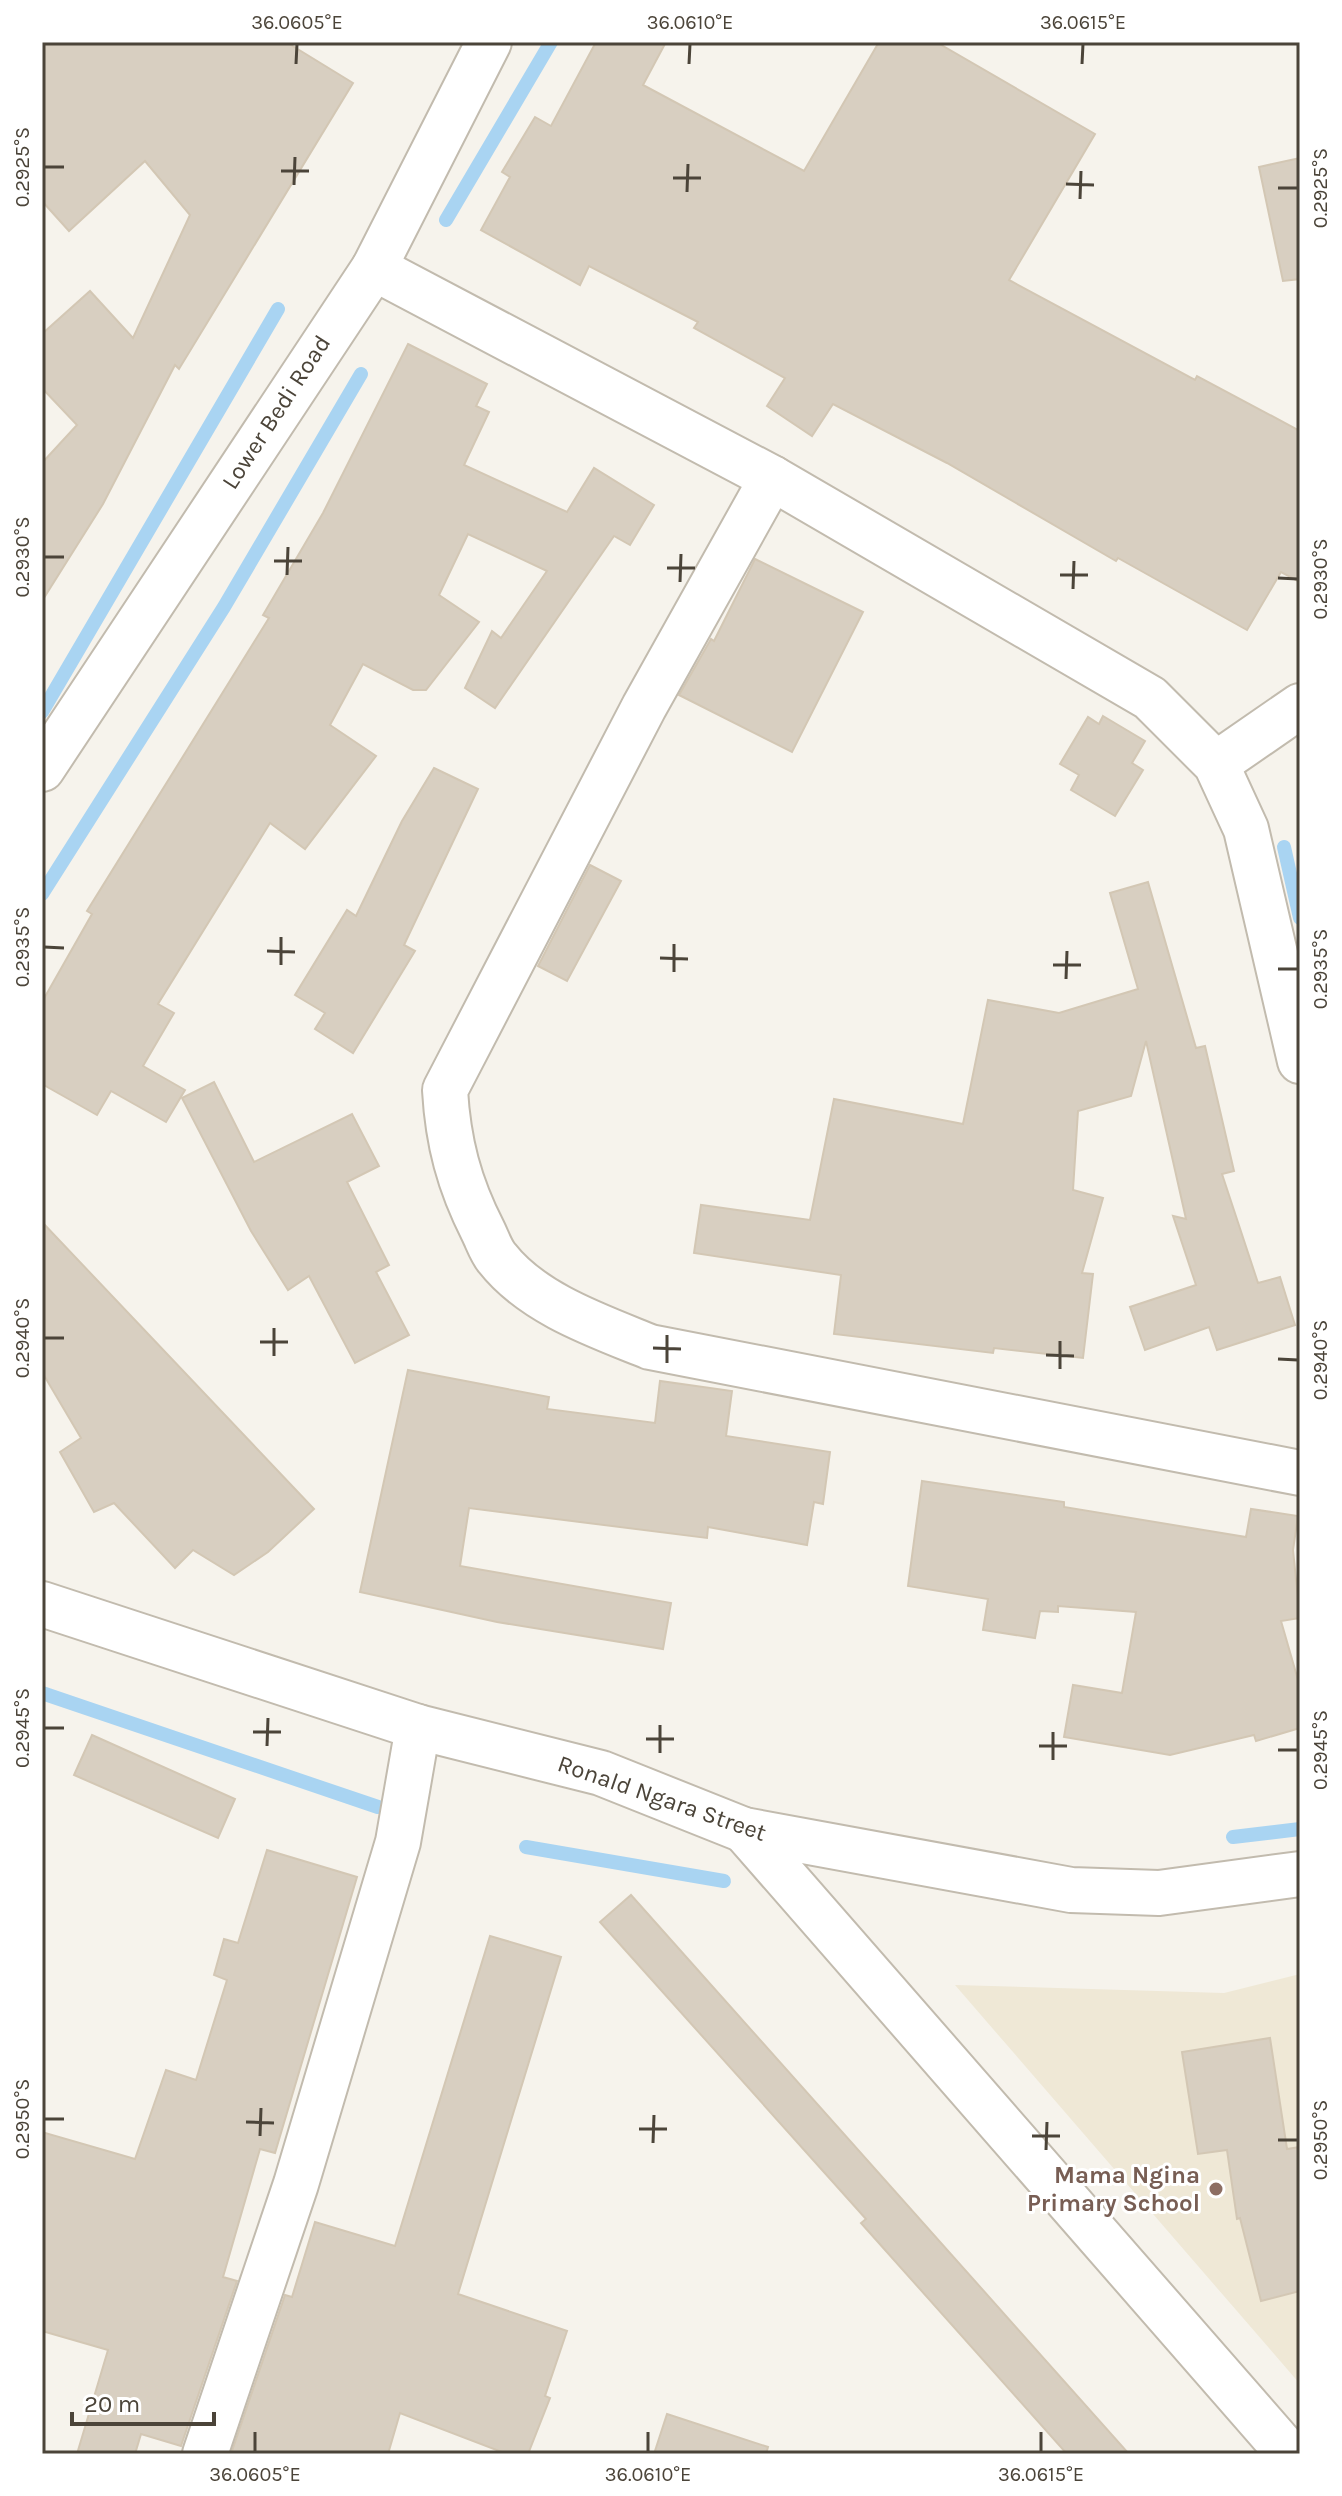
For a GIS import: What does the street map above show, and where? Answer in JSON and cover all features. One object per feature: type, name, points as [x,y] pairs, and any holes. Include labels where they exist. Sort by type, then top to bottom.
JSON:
[{"type":"street","name":"Lower Bedi Road","points":[[42,769],[374,268],[489,42]]},
{"type":"street","points":[[374,268],[772,478],[1150,698],[1216,764],[1246,829],[1300,1061]]},
{"type":"street","points":[[772,478],[644,707],[445,1090],[447,1136],[463,1192],[496,1258],[533,1289],[583,1320],[650,1347],[1300,1473]]},
{"type":"street","points":[[1216,764],[1300,706]]},
{"type":"street","name":"Ronald Ngara Street","points":[[42,1604],[418,1727],[601,1773],[744,1830],[1071,1890],[1159,1893],[1300,1874]]},
{"type":"street","points":[[205,2454],[296,2184],[398,1842],[418,1727]]},
{"type":"street","points":[[744,1830],[1289,2454]]},
{"type":"shaded area","name":"Mama Ngina Primary School","points":[[1300,1974],[1300,2384],[955,1985],[1224,1993]]},
{"type":"building","points":[[42,42],[286,42],[353,83],[179,369],[175,365],[103,504],[42,601],[42,463],[77,425],[42,388],[42,334],[90,291],[133,338],[190,215],[145,161],[69,231],[42,201]]},
{"type":"building","points":[[596,42],[666,42],[643,85],[804,171],[879,42],[936,42],[1095,134],[1009,280],[1195,380],[1197,376],[1300,431],[1300,582],[1281,572],[1247,630],[1118,558],[1116,561],[947,463],[833,404],[812,436],[767,406],[785,378],[694,328],[698,322],[589,266],[580,285],[481,230],[510,177],[502,172],[535,117],[551,126]]},
{"type":"building","points":[[1300,158],[1300,279],[1283,281],[1259,167]]},
{"type":"building","points":[[408,344],[487,384],[476,406],[489,412],[464,465],[567,512],[594,468],[654,505],[630,545],[614,536],[495,708],[465,688],[492,631],[501,638],[547,571],[468,534],[439,595],[479,622],[426,690],[413,690],[363,664],[330,725],[376,756],[305,849],[270,823],[158,1004],[174,1013],[143,1066],[185,1090],[166,1122],[111,1091],[97,1115],[42,1084],[42,1002],[92,914],[87,911],[269,618],[263,615],[323,513]]},
{"type":"building","points":[[755,559],[863,612],[792,752],[679,695],[711,639],[714,641]]},
{"type":"building","points":[[1103,716],[1145,741],[1132,763],[1143,770],[1115,816],[1071,790],[1079,775],[1060,764],[1088,717],[1099,724]]},
{"type":"building","points":[[434,768],[478,789],[404,945],[415,951],[353,1053],[315,1029],[325,1013],[295,995],[347,910],[356,916],[402,821]]},
{"type":"building","points":[[590,865],[621,881],[567,981],[538,966]]},
{"type":"building","points":[[1148,882],[1196,1048],[1205,1046],[1234,1171],[1222,1174],[1258,1283],[1280,1277],[1295,1325],[1217,1350],[1209,1327],[1145,1350],[1130,1307],[1196,1285],[1173,1216],[1186,1219],[1146,1041],[1131,1096],[1078,1111],[1073,1190],[1103,1198],[1082,1273],[1093,1274],[1083,1358],[994,1348],[993,1353],[834,1334],[841,1275],[694,1253],[701,1205],[810,1220],[834,1099],[963,1124],[988,1000],[1059,1013],[1138,989],[1110,893]]},
{"type":"building","points":[[214,1082],[254,1162],[352,1114],[379,1166],[347,1182],[389,1265],[376,1272],[409,1335],[355,1363],[309,1276],[288,1290],[251,1231],[182,1098]]},
{"type":"building","points":[[42,1222],[314,1509],[268,1552],[234,1575],[193,1550],[175,1568],[114,1503],[94,1512],[60,1452],[81,1438],[42,1372]]},
{"type":"building","points":[[408,1370],[549,1397],[547,1409],[655,1423],[660,1381],[732,1391],[726,1436],[830,1452],[823,1504],[814,1502],[807,1545],[708,1527],[707,1538],[469,1508],[460,1566],[671,1603],[663,1649],[497,1622],[360,1592]]},
{"type":"building","points":[[922,1481],[1064,1502],[1064,1507],[1246,1537],[1251,1509],[1298,1516],[1293,1550],[1300,1618],[1281,1621],[1300,1687],[1300,1728],[1256,1741],[1254,1735],[1170,1755],[1064,1737],[1073,1685],[1122,1693],[1136,1612],[1058,1606],[1058,1612],[1040,1611],[1035,1638],[983,1630],[988,1599],[908,1586]]},
{"type":"building","points":[[92,1735],[235,1799],[218,1838],[74,1775]]},
{"type":"building","points":[[267,1850],[357,1877],[275,2153],[260,2149],[223,2277],[237,2281],[181,2446],[141,2434],[135,2454],[77,2454],[108,2350],[42,2331],[42,2132],[135,2159],[166,2070],[196,2080],[227,1980],[214,1975],[224,1939],[238,1943]]},
{"type":"building","points":[[631,1895],[1129,2454],[1067,2454],[861,2223],[866,2219],[600,1922]]},
{"type":"building","points":[[490,1936],[561,1957],[458,2294],[567,2331],[545,2396],[550,2398],[528,2454],[507,2454],[400,2413],[388,2454],[231,2454],[285,2295],[292,2297],[315,2222],[395,2246]]},
{"type":"building","points":[[1270,2038],[1287,2149],[1300,2147],[1300,2291],[1261,2301],[1240,2218],[1237,2219],[1227,2150],[1198,2154],[1182,2052]]},
{"type":"building","points":[[667,2414],[768,2447],[766,2454],[654,2454]]},
{"type":"waterway","points":[[446,220],[551,42]]},
{"type":"waterway","points":[[42,712],[278,309]]},
{"type":"waterway","points":[[42,894],[224,607],[361,374]]},
{"type":"waterway","points":[[1284,847],[1300,918]]},
{"type":"waterway","points":[[42,1693],[378,1807]]},
{"type":"waterway","points":[[1233,1837],[1300,1829]]},
{"type":"waterway","points":[[526,1847],[724,1881]]},
{"type":"place","name":"Mama Ngina Primary School","points":[[1216,2189]]}]
